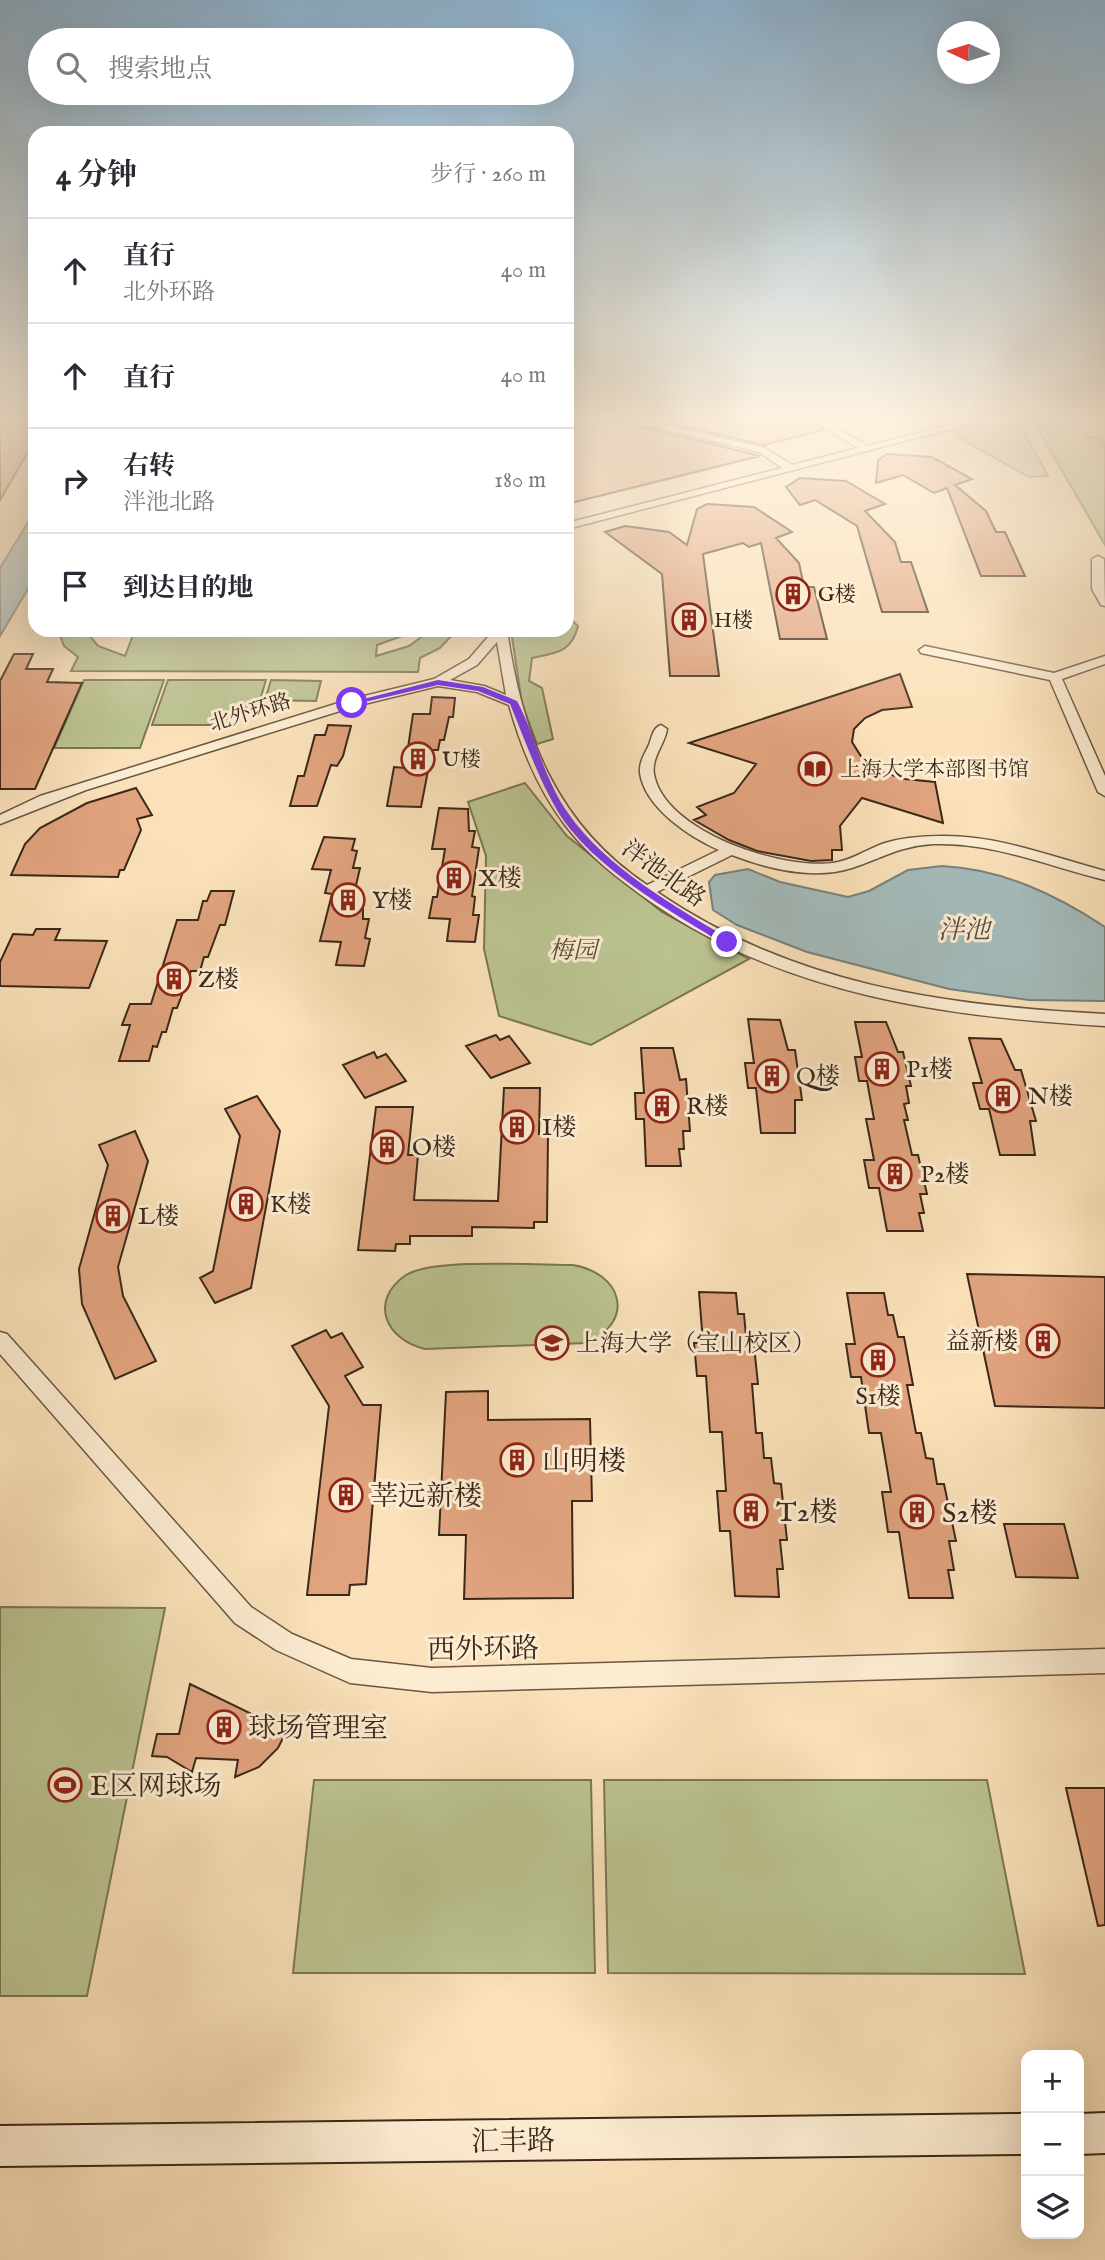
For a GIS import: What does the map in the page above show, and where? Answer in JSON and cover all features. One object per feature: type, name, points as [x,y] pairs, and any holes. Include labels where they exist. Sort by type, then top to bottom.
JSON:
[{"type":"street","points":[[1098,559],[1098,589],[1105,603]]},
{"type":"street","name":"北外环路","points":[[0,820],[45,799],[80,787],[352,703],[438,682],[473,662],[494,637]]},
{"type":"street","name":"泮池北路","points":[[501,637],[514,703],[534,757],[564,813],[599,854],[645,892],[727,942],[760,957],[827,979],[953,1007],[1105,1020]]},
{"type":"street","points":[[925,650],[1055,677],[1105,660]]},
{"type":"street","points":[[1055,677],[1105,792]]},
{"type":"street","points":[[438,682],[480,689],[514,703]]},
{"type":"street","points":[[661,729],[660,740],[650,754],[646,773],[655,793],[699,833],[731,850],[801,866],[831,868],[900,843],[947,840],[983,844],[1105,876]]},
{"type":"street","points":[[645,892],[731,850]]},
{"type":"street","name":"西外环路","points":[[0,1340],[243,1615],[284,1642],[350,1671],[432,1680],[1105,1661]]},
{"type":"street","points":[[1084,2134],[1105,2133]]},
{"type":"street","name":"汇丰路","points":[[0,2146],[1021,2134]]},
{"type":"green space","points":[[1091,521],[1105,521],[1105,545]]},
{"type":"green space","points":[[574,622],[578,626],[574,637]]},
{"type":"green space","points":[[61,637],[91,637],[98,646],[125,656],[132,637],[399,637],[377,645],[376,656],[409,646],[421,637],[450,637],[440,648],[420,658],[418,672],[71,671],[78,657],[64,646]]},
{"type":"green space","points":[[512,637],[574,637],[556,653],[532,658],[529,681],[542,688],[553,739],[537,744],[522,704]]},
{"type":"green space","points":[[84,680],[164,680],[140,748],[54,748]]},
{"type":"green space","points":[[168,680],[266,680],[258,707],[238,708],[233,725],[152,725]]},
{"type":"green space","points":[[271,680],[321,681],[316,701],[265,700]]},
{"type":"green space","name":"梅园","points":[[525,783],[567,836],[662,912],[749,959],[591,1045],[499,1016],[484,949],[486,856],[468,802]]},
{"type":"green space","points":[[461,1264],[573,1265],[602,1277],[612,1287],[617,1298],[613,1322],[603,1333],[587,1343],[425,1349],[400,1337],[387,1318],[387,1296],[394,1285],[406,1275],[419,1270]]},
{"type":"green space","name":"E区网球场","points":[[0,1607],[165,1608],[87,1996],[0,1996]]},
{"type":"green space","points":[[314,1780],[591,1780],[595,1973],[293,1973]]},
{"type":"green space","points":[[604,1780],[987,1780],[1025,1974],[608,1973]]},
{"type":"water","points":[[28,522],[28,589],[0,636],[0,568]]},
{"type":"water","name":"泮池","points":[[942,866],[986,872],[1027,885],[1067,904],[1105,927],[1105,1001],[1029,1000],[949,989],[807,952],[737,925],[713,910],[709,882],[715,875],[748,869],[780,882],[848,897],[869,891],[908,870]]},
{"type":"building","points":[[694,521],[776,521],[792,532],[776,538],[799,563],[804,587],[814,587],[827,639],[780,639],[761,543],[749,547],[743,543],[703,554],[719,676],[670,676],[662,574],[605,532],[625,526],[669,532],[687,545]]},
{"type":"building","points":[[850,521],[875,521],[895,542],[901,562],[911,562],[928,612],[882,612],[857,526]]},
{"type":"building","points":[[960,521],[991,521],[996,532],[1005,532],[1025,576],[981,576]]},
{"type":"building","points":[[14,654],[33,654],[26,669],[53,669],[47,682],[82,683],[35,789],[0,789],[0,681]]},
{"type":"building","name":"上海大学本部图书馆","points":[[900,674],[912,707],[882,710],[865,718],[854,729],[852,742],[864,761],[882,772],[905,779],[935,782],[943,823],[862,798],[840,826],[842,850],[832,850],[832,860],[811,861],[757,851],[729,840],[694,820],[706,815],[697,807],[734,793],[756,764],[689,743]]},
{"type":"building","name":"U楼","points":[[432,697],[455,698],[453,717],[449,717],[444,740],[440,740],[438,750],[432,750],[421,807],[387,806],[394,767],[405,768],[413,714],[430,714]]},
{"type":"building","points":[[328,725],[351,726],[343,756],[337,766],[331,765],[317,806],[290,806],[298,776],[304,776],[315,735],[325,735]]},
{"type":"building","points":[[136,788],[152,815],[137,819],[141,830],[124,870],[120,870],[118,877],[11,875],[25,844],[40,828],[87,803]]},
{"type":"building","name":"X楼","points":[[439,808],[468,809],[469,831],[475,831],[472,847],[479,848],[472,896],[475,897],[473,915],[479,915],[475,942],[447,941],[450,919],[429,918],[433,897],[437,897],[445,849],[432,849]]},
{"type":"building","name":"Y楼","points":[[324,837],[355,839],[352,850],[357,851],[353,868],[360,868],[354,894],[363,894],[363,919],[369,919],[365,938],[370,939],[364,966],[336,965],[341,942],[320,941],[332,894],[325,893],[331,870],[312,869]]},
{"type":"building","name":"Z楼","points":[[211,891],[234,891],[225,925],[220,925],[208,957],[204,957],[200,971],[191,971],[177,1008],[173,1008],[166,1032],[162,1032],[157,1047],[153,1046],[149,1061],[119,1061],[130,1025],[122,1025],[130,1004],[151,1004],[177,920],[198,920],[203,901],[207,901]]},
{"type":"building","points":[[36,929],[60,929],[55,940],[107,941],[89,988],[0,986],[0,962],[13,934],[33,935]]},
{"type":"building","name":"Q楼","points":[[748,1019],[780,1020],[788,1050],[795,1050],[802,1100],[795,1100],[795,1133],[761,1133],[756,1088],[748,1088],[745,1063],[754,1063]]},
{"type":"building","points":[[855,1022],[886,1022],[898,1052],[903,1052],[911,1086],[906,1086],[909,1103],[904,1104],[908,1120],[904,1120],[912,1155],[918,1155],[927,1194],[920,1194],[924,1213],[919,1213],[923,1231],[887,1231],[879,1188],[869,1188],[864,1160],[874,1160],[866,1119],[874,1119],[867,1081],[859,1081],[855,1057],[862,1057]]},
{"type":"building","points":[[496,1035],[500,1040],[509,1036],[530,1063],[491,1078],[466,1046]]},
{"type":"building","name":"N楼","points":[[969,1038],[1001,1039],[1015,1070],[1021,1070],[1036,1121],[1030,1121],[1035,1155],[1000,1155],[989,1109],[980,1109],[973,1083],[982,1083]]},
{"type":"building","name":"R楼","points":[[641,1048],[673,1048],[680,1080],[686,1079],[690,1131],[683,1131],[684,1149],[679,1149],[681,1166],[646,1166],[644,1119],[636,1119],[635,1093],[644,1093]]},
{"type":"building","points":[[374,1052],[377,1058],[386,1054],[406,1081],[365,1098],[343,1065]]},
{"type":"building","points":[[504,1088],[540,1088],[539,1134],[548,1135],[547,1222],[534,1222],[534,1228],[472,1227],[472,1236],[410,1236],[410,1244],[396,1244],[395,1251],[358,1250],[376,1107],[413,1107],[408,1155],[418,1155],[414,1200],[498,1201]]},
{"type":"building","name":"K楼","points":[[257,1096],[280,1131],[251,1288],[215,1303],[200,1278],[213,1271],[240,1136],[225,1109]]},
{"type":"building","name":"L楼","points":[[135,1131],[148,1161],[118,1267],[123,1296],[156,1361],[115,1379],[82,1304],[79,1269],[108,1165],[99,1145]]},
{"type":"building","name":"益新楼","points":[[967,1274],[1105,1277],[1105,1408],[995,1406]]},
{"type":"building","points":[[699,1292],[736,1293],[738,1314],[744,1314],[746,1336],[753,1336],[758,1384],[752,1384],[756,1433],[762,1433],[764,1458],[771,1458],[774,1483],[781,1484],[787,1540],[780,1540],[783,1569],[777,1569],[779,1597],[735,1596],[730,1531],[720,1531],[717,1491],[726,1491],[722,1432],[710,1432],[706,1376],[697,1376],[694,1343],[703,1343]]},
{"type":"building","points":[[847,1293],[884,1293],[888,1315],[893,1315],[898,1337],[904,1337],[913,1385],[907,1385],[916,1433],[921,1433],[926,1458],[933,1459],[937,1484],[944,1484],[956,1541],[949,1541],[954,1570],[948,1570],[953,1598],[909,1598],[899,1532],[888,1532],[882,1492],[891,1492],[881,1433],[869,1433],[861,1377],[851,1377],[846,1344],[855,1344]]},
{"type":"building","name":"莘远新楼","points":[[326,1330],[331,1338],[342,1333],[363,1367],[345,1376],[363,1405],[381,1405],[366,1584],[350,1585],[349,1595],[307,1595],[329,1406],[292,1346]]},
{"type":"building","name":"山明楼","points":[[488,1391],[488,1420],[590,1419],[592,1501],[572,1501],[573,1598],[464,1599],[466,1535],[439,1535],[446,1392]]},
{"type":"building","points":[[1004,1524],[1064,1524],[1078,1578],[1016,1577]]},
{"type":"building","name":"球场管理室","points":[[190,1684],[268,1722],[266,1733],[285,1734],[278,1748],[259,1767],[235,1777],[238,1760],[196,1758],[192,1772],[167,1757],[152,1756],[157,1734],[179,1734]]},
{"type":"building","points":[[1066,1788],[1105,1788],[1105,1925],[1098,1926]]},
{"type":"place","name":"G楼","points":[[793,594]]},
{"type":"place","name":"H楼","points":[[689,620]]},
{"type":"place","name":"U楼","points":[[418,759]]},
{"type":"place","name":"上海大学本部图书馆","points":[[815,769]]},
{"type":"place","name":"X楼","points":[[454,878]]},
{"type":"place","name":"Y楼","points":[[348,900]]},
{"type":"place","name":"Z楼","points":[[174,979]]},
{"type":"place","name":"P1楼","points":[[882,1069]]},
{"type":"place","name":"Q楼","points":[[772,1076]]},
{"type":"place","name":"N楼","points":[[1003,1096]]},
{"type":"place","name":"R楼","points":[[662,1106]]},
{"type":"place","name":"I楼","points":[[517,1127]]},
{"type":"place","name":"O楼","points":[[387,1147]]},
{"type":"place","name":"P2楼","points":[[895,1174]]},
{"type":"place","name":"K楼","points":[[246,1204]]},
{"type":"place","name":"L楼","points":[[113,1216]]},
{"type":"place","name":"益新楼","points":[[1043,1341]]},
{"type":"place","name":"上海大学（宝山校区）","points":[[552,1343]]},
{"type":"place","name":"S1楼","points":[[878,1360]]},
{"type":"place","name":"山明楼","points":[[517,1460]]},
{"type":"place","name":"莘远新楼","points":[[346,1495]]},
{"type":"place","name":"T2楼","points":[[751,1511]]},
{"type":"place","name":"S2楼","points":[[917,1512]]},
{"type":"place","name":"球场管理室","points":[[224,1727]]},
{"type":"place","name":"E区网球场","points":[[65,1785]]},
{"type":"route","points":[[352,703],[438,682],[480,689],[514,703],[534,757],[548,785],[580,834],[599,854],[645,892],[727,942]]}]
